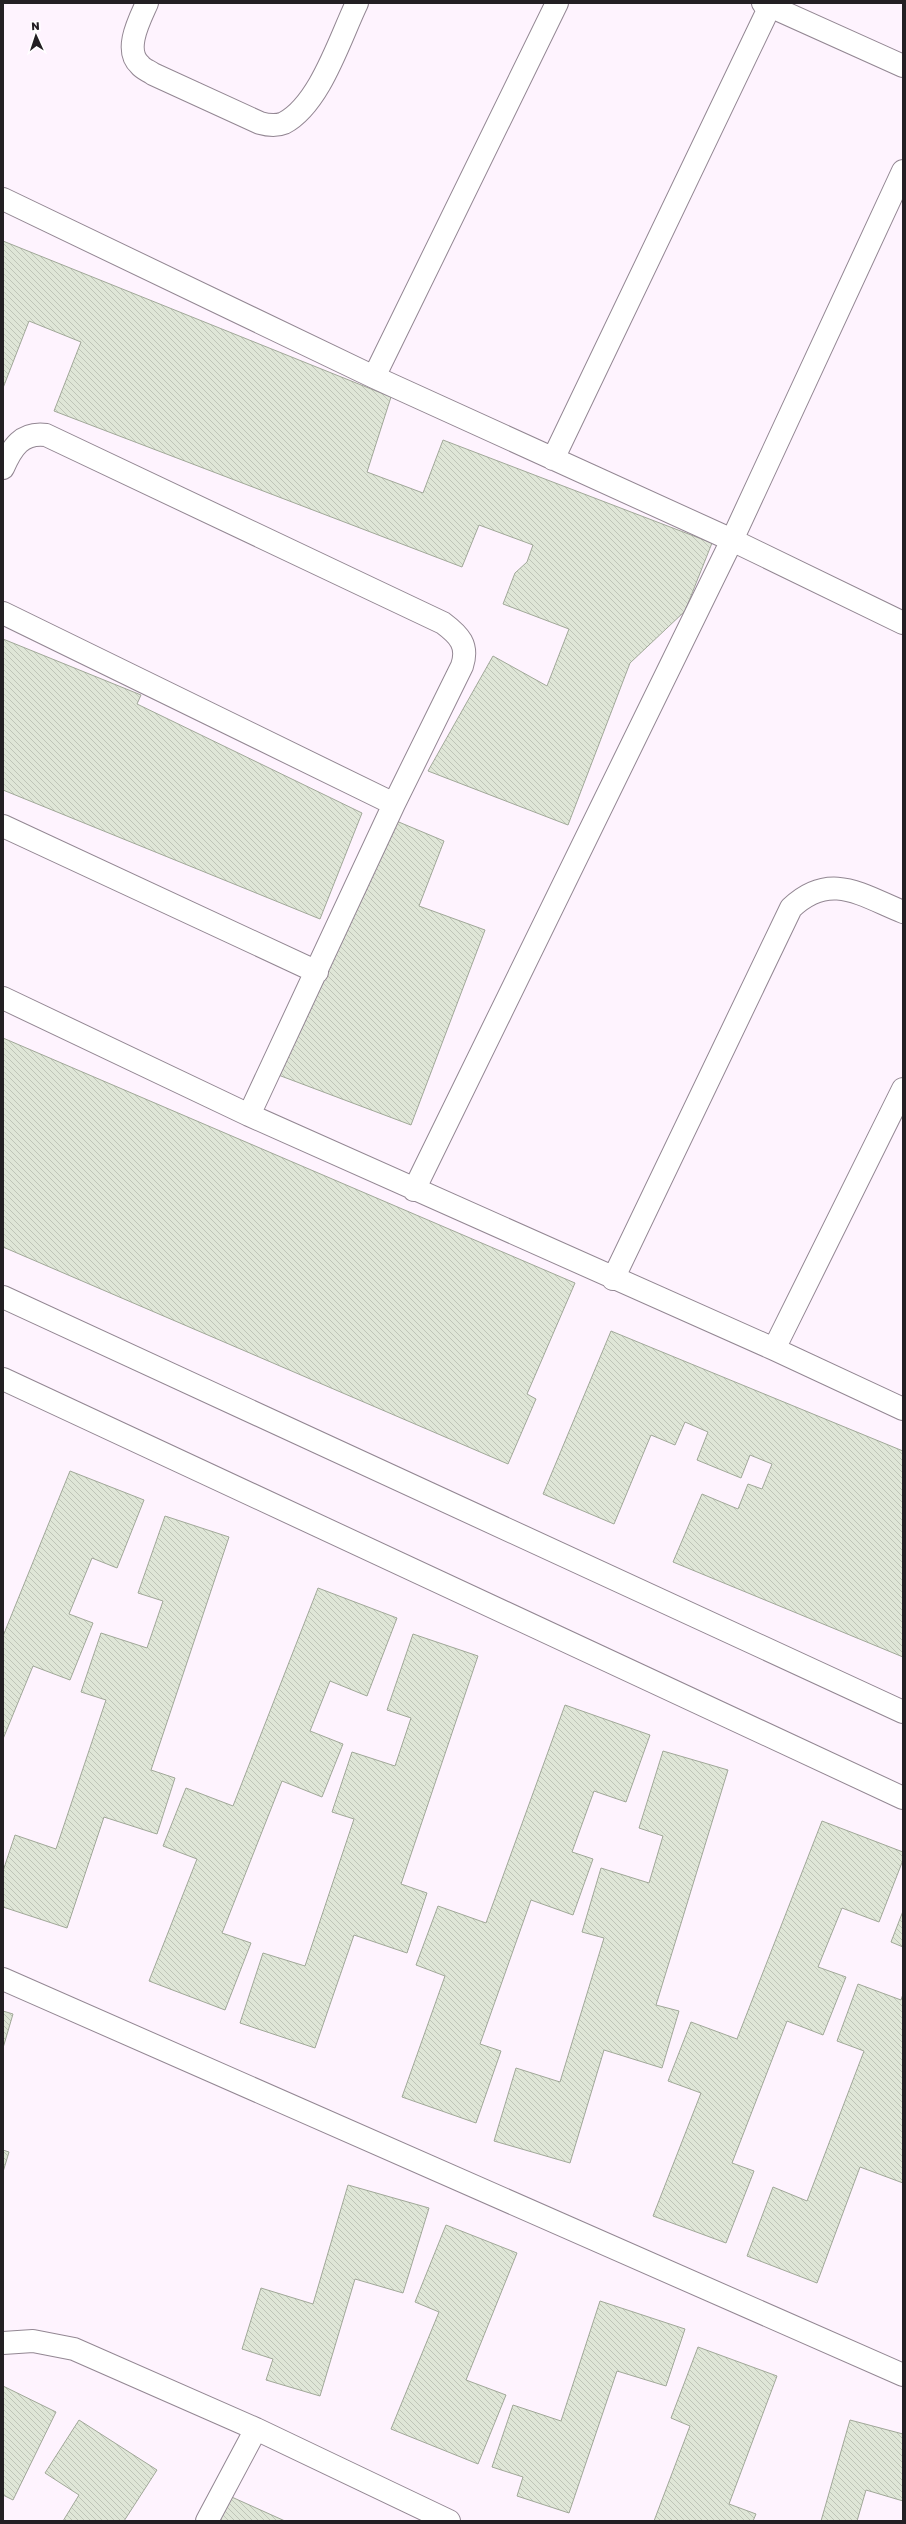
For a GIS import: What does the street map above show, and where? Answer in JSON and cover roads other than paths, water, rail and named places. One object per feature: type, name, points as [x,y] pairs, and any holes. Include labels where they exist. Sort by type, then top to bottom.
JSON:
[{"type":"street","points":[[147,3],[136,30],[133,55],[139,65],[153,74],[260,123],[269,125],[282,124],[293,116],[319,84],[356,3]]},
{"type":"street","points":[[374,377],[557,3]]},
{"type":"street","points":[[553,459],[767,5],[903,66]]},
{"type":"street","points":[[414,1190],[732,540],[903,171]]},
{"type":"street","points":[[3,199],[374,377],[732,540],[903,623]]},
{"type":"street","points":[[3,468],[15,445],[25,436],[35,433],[46,435],[442,623],[454,631],[462,639],[465,656],[394,804],[317,972],[248,1115]]},
{"type":"street","points":[[3,613],[394,804]]},
{"type":"street","points":[[3,826],[317,972]]},
{"type":"street","points":[[613,1279],[791,908],[804,895],[814,891],[838,887],[903,912]]},
{"type":"street","points":[[3,998],[248,1115],[613,1279],[774,1349],[903,1409]]},
{"type":"street","points":[[774,1349],[903,1089]]},
{"type":"street","points":[[3,1297],[903,1712]]},
{"type":"street","points":[[3,1379],[903,1798]]},
{"type":"street","points":[[3,1979],[903,2375]]},
{"type":"street","points":[[3,2343],[33,2341],[74,2349],[256,2429],[450,2521]]},
{"type":"street","points":[[207,2521],[256,2429]]}]
